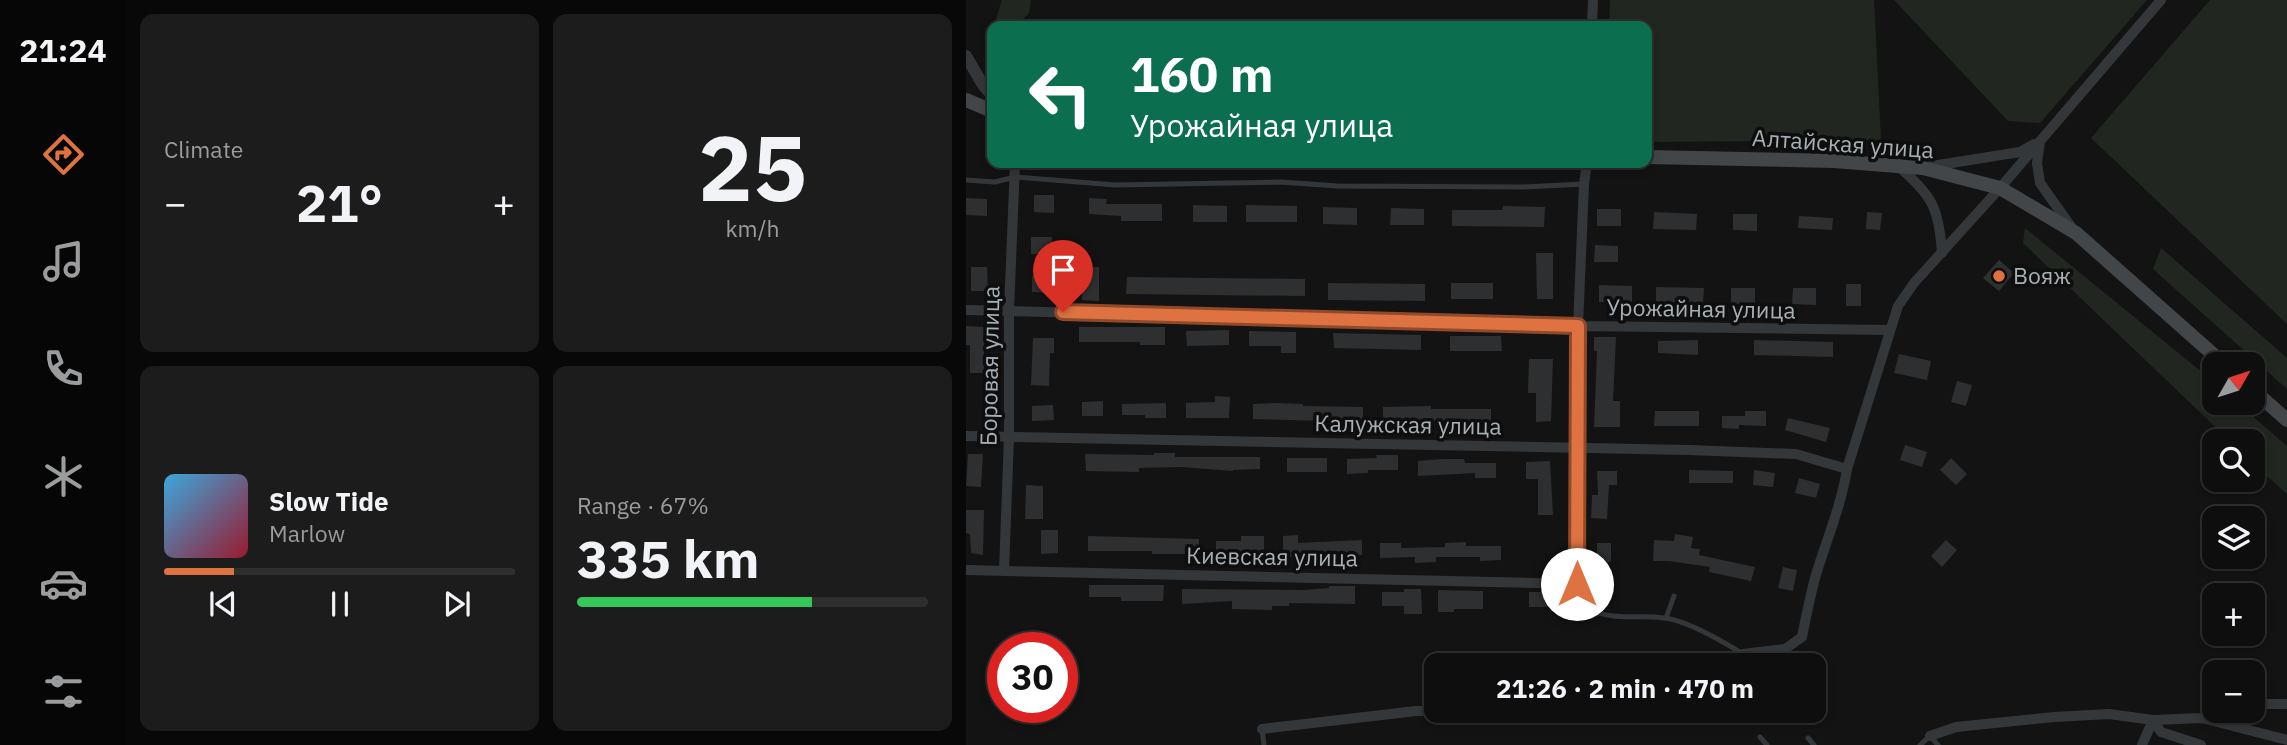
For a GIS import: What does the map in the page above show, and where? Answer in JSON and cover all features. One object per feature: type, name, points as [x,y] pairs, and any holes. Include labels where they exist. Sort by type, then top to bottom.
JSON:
[{"type":"main road","points":[[966,100],[987,109]]},
{"type":"main road","name":"Алтайская улица","points":[[1652,157],[1834,161],[1923,168],[2000,188],[2076,233],[2210,352]]},
{"type":"main road","points":[[2265,401],[2287,420]]},
{"type":"street","points":[[1592,21],[1593,0]]},
{"type":"street","points":[[1751,653],[1785,649],[1802,637],[1815,579],[1898,306],[1914,284],[2161,0]]},
{"type":"street","points":[[966,56],[987,89]]},
{"type":"street","points":[[1923,168],[2020,152],[2040,141]]},
{"type":"street","points":[[2040,141],[2037,163],[2040,183],[2076,233]]},
{"type":"street","points":[[1897,166],[1915,181],[1933,203],[1940,223],[1942,253]]},
{"type":"street","name":"Боровая улица","points":[[1004,571],[1015,168]]},
{"type":"street","points":[[1577,584],[1578,326],[1586,168]]},
{"type":"street","name":"Урожайная улица","points":[[966,310],[1578,326],[1890,330]]},
{"type":"street","name":"Калужская улица","points":[[966,436],[1796,454],[1847,469]]},
{"type":"street","name":"Киевская улица","points":[[966,570],[1577,584]]},
{"type":"street","points":[[2265,704],[2287,704]]},
{"type":"street","points":[[1262,729],[1424,711]]},
{"type":"street","points":[[1930,736],[1956,727],[2054,717],[2109,714],[2153,720],[2202,719]]},
{"type":"street","points":[[2142,745],[2153,720]]},
{"type":"street","points":[[2153,720],[2161,732],[2201,745]]},
{"type":"street","points":[[2218,723],[2287,740]]},
{"type":"lane","points":[[966,180],[995,182],[1015,177],[1115,185],[1281,182],[1337,187],[1524,187],[1584,184]]},
{"type":"lane","points":[[1577,584],[1588,609],[1605,617],[1666,618],[1720,639],[1741,653]]},
{"type":"lane","points":[[1666,618],[1674,596]]},
{"type":"lane","points":[[1262,729],[1264,745]]},
{"type":"lane","points":[[1920,745],[1930,736],[1938,745]]},
{"type":"lane","points":[[1760,737],[1767,745]]},
{"type":"lane","points":[[1808,738],[1814,745]]},
{"type":"shaded area","points":[[1002,0],[1031,0],[1029,13],[1021,21],[996,21]]},
{"type":"shaded area","points":[[1610,0],[1874,0],[1881,140],[1652,142],[1652,21],[1609,21]]},
{"type":"shaded area","points":[[1894,0],[2147,0],[2040,123],[2008,121]]},
{"type":"shaded area","points":[[2210,0],[2287,0],[2287,324],[2091,138]]},
{"type":"shaded area","points":[[2025,228],[2202,372],[2202,414],[2023,243]]},
{"type":"shaded area","points":[[2161,248],[2287,358],[2287,389],[2265,369],[2265,352],[2246,352],[2153,269]]},
{"type":"shaded area","points":[[2203,415],[2251,415],[2287,446],[2287,494],[2265,475],[2265,429],[2217,429]]},
{"type":"building","points":[[1034,195],[1054,195],[1054,213],[1034,212]]},
{"type":"building","points":[[966,198],[987,199],[987,216],[966,215]]},
{"type":"building","points":[[1089,198],[1107,199],[1106,204],[1162,204],[1162,221],[1121,221],[1121,216],[1089,214]]},
{"type":"building","points":[[1193,205],[1227,206],[1227,222],[1193,222]]},
{"type":"building","points":[[1246,205],[1297,206],[1297,222],[1246,222]]},
{"type":"building","points":[[1503,206],[1545,207],[1544,227],[1452,226],[1452,210],[1502,210]]},
{"type":"building","points":[[1323,207],[1357,208],[1357,225],[1323,224]]},
{"type":"building","points":[[1391,208],[1424,209],[1424,225],[1390,225]]},
{"type":"building","points":[[1597,209],[1621,209],[1621,226],[1597,226]]},
{"type":"building","points":[[1654,212],[1697,214],[1696,230],[1653,229]]},
{"type":"building","points":[[1867,212],[1882,213],[1880,230],[1866,229]]},
{"type":"building","points":[[1733,214],[1757,214],[1757,231],[1733,230]]},
{"type":"building","points":[[1799,216],[1833,218],[1832,230],[1798,228]]},
{"type":"building","points":[[1031,237],[1052,237],[1052,254],[1031,254]]},
{"type":"building","points":[[1595,245],[1618,246],[1618,262],[1594,262]]},
{"type":"building","points":[[1536,253],[1553,253],[1553,299],[1537,299]]},
{"type":"building","name":"Вояж","points":[[1999,260],[2014,273],[1999,291],[1983,278]]},
{"type":"building","points":[[971,267],[987,267],[988,291],[971,291]]},
{"type":"building","points":[[1082,267],[1099,267],[1099,301],[1082,300]]},
{"type":"building","points":[[1032,276],[1055,276],[1055,293],[1032,292]]},
{"type":"building","points":[[1127,277],[1305,279],[1305,296],[1126,294]]},
{"type":"building","points":[[1328,283],[1425,284],[1425,301],[1328,300]]},
{"type":"building","points":[[1451,283],[1493,283],[1493,299],[1451,299]]},
{"type":"building","points":[[1846,284],[1861,284],[1861,306],[1846,306]]},
{"type":"building","points":[[1599,285],[1632,286],[1632,303],[1599,302]]},
{"type":"building","points":[[1656,287],[1704,288],[1703,304],[1656,304]]},
{"type":"building","points":[[1731,288],[1755,288],[1755,305],[1731,304]]},
{"type":"building","points":[[1793,288],[1816,288],[1816,305],[1792,304]]},
{"type":"building","points":[[966,326],[984,327],[984,373],[970,373],[970,345],[966,345]]},
{"type":"building","points":[[1079,327],[1165,327],[1165,345],[1140,345],[1140,342],[1079,342]]},
{"type":"building","points":[[1229,330],[1229,345],[1187,346],[1186,331]]},
{"type":"building","points":[[1249,331],[1296,332],[1296,353],[1281,353],[1281,346],[1249,346]]},
{"type":"building","points":[[1333,333],[1421,335],[1421,350],[1334,348]]},
{"type":"building","points":[[1450,336],[1501,336],[1502,351],[1450,351]]},
{"type":"building","points":[[1594,337],[1616,337],[1613,401],[1620,401],[1620,427],[1594,427],[1597,351],[1594,351]]},
{"type":"building","points":[[1033,338],[1054,338],[1054,353],[1050,353],[1049,386],[1031,385]]},
{"type":"building","points":[[1698,340],[1698,355],[1658,353],[1658,341]]},
{"type":"building","points":[[1754,340],[1833,342],[1833,357],[1754,355]]},
{"type":"building","points":[[1899,354],[1931,361],[1927,380],[1894,373]]},
{"type":"building","points":[[1529,359],[1553,359],[1551,421],[1536,422],[1536,393],[1528,393]]},
{"type":"building","points":[[1957,381],[1972,385],[1966,406],[1951,402]]},
{"type":"building","points":[[1215,396],[1230,397],[1229,418],[1186,418],[1186,403],[1215,402]]},
{"type":"building","points":[[1103,401],[1103,416],[1082,416],[1082,402]]},
{"type":"building","points":[[1166,403],[1166,418],[1122,415],[1122,404]]},
{"type":"building","points":[[1253,404],[1363,407],[1363,422],[1253,419]]},
{"type":"building","points":[[1053,405],[1054,420],[1032,421],[1032,406]]},
{"type":"building","points":[[1431,406],[1431,409],[1491,409],[1491,424],[1383,421],[1383,407]]},
{"type":"building","points":[[1655,411],[1699,411],[1699,426],[1654,426]]},
{"type":"building","points":[[1745,411],[1766,411],[1766,426],[1739,425],[1739,429],[1722,428],[1722,416],[1745,416]]},
{"type":"building","points":[[1788,418],[1830,428],[1826,442],[1785,430]]},
{"type":"building","points":[[1905,445],[1927,452],[1922,467],[1900,460]]},
{"type":"building","points":[[1175,453],[1175,457],[1260,457],[1260,469],[1233,471],[1181,467],[1139,468],[1139,472],[1086,471],[1085,454]]},
{"type":"building","points":[[968,454],[983,454],[981,487],[966,486]]},
{"type":"building","points":[[1376,455],[1398,455],[1398,470],[1368,470],[1368,473],[1347,474],[1347,459],[1377,458]]},
{"type":"building","points":[[1287,458],[1327,458],[1327,472],[1287,472]]},
{"type":"building","points":[[1951,458],[1967,474],[1956,485],[1940,470]]},
{"type":"building","points":[[1464,459],[1465,463],[1496,463],[1496,478],[1475,478],[1475,473],[1418,476],[1418,461]]},
{"type":"building","points":[[1550,461],[1553,515],[1538,515],[1538,479],[1526,479],[1526,462]]},
{"type":"building","points":[[1689,470],[1733,471],[1733,483],[1689,483]]},
{"type":"building","points":[[1754,470],[1775,473],[1773,487],[1753,485]]},
{"type":"building","points":[[1597,471],[1617,471],[1617,485],[1609,485],[1607,519],[1591,518],[1592,495],[1598,495]]},
{"type":"building","points":[[1799,478],[1820,484],[1816,498],[1795,493]]},
{"type":"building","points":[[1026,485],[1043,486],[1043,519],[1025,519]]},
{"type":"building","points":[[966,510],[984,510],[983,555],[971,553],[970,534],[966,533]]},
{"type":"building","points":[[1041,530],[1058,530],[1058,553],[1041,554]]},
{"type":"building","points":[[1675,534],[1693,537],[1691,548],[1700,549],[1699,555],[1755,567],[1751,581],[1709,572],[1710,567],[1653,561],[1654,540],[1674,541]]},
{"type":"building","points":[[1298,535],[1298,543],[1362,540],[1362,555],[1283,557],[1283,536]]},
{"type":"building","points":[[1088,536],[1199,539],[1199,554],[1088,551]]},
{"type":"building","points":[[1241,536],[1264,536],[1264,556],[1216,556],[1216,541],[1241,541]]},
{"type":"building","points":[[1946,540],[1957,550],[1942,567],[1931,556]]},
{"type":"building","points":[[1466,542],[1466,546],[1501,546],[1501,560],[1436,557],[1436,562],[1415,563],[1415,557],[1380,558],[1380,543],[1401,543],[1401,548],[1445,547],[1445,543]]},
{"type":"building","points":[[1597,543],[1611,543],[1611,562],[1597,563]]},
{"type":"building","points":[[1783,567],[1797,570],[1793,591],[1778,588]]},
{"type":"building","points":[[1089,585],[1164,585],[1163,601],[1121,601],[1121,597],[1089,597]]},
{"type":"building","points":[[1355,586],[1355,604],[1289,603],[1289,606],[1272,606],[1272,610],[1232,609],[1232,601],[1182,604],[1182,589],[1304,590]]},
{"type":"building","points":[[1404,589],[1421,589],[1422,614],[1404,614],[1404,606],[1382,606],[1382,592],[1404,592]]},
{"type":"building","points":[[1438,590],[1483,591],[1483,609],[1438,612]]},
{"type":"building","points":[[1529,592],[1550,592],[1551,607],[1529,607]]},
{"type":"place","name":"Вояж","points":[[1999,276]]},
{"type":"route","points":[[1063,312],[1578,326],[1577,584]]}]
